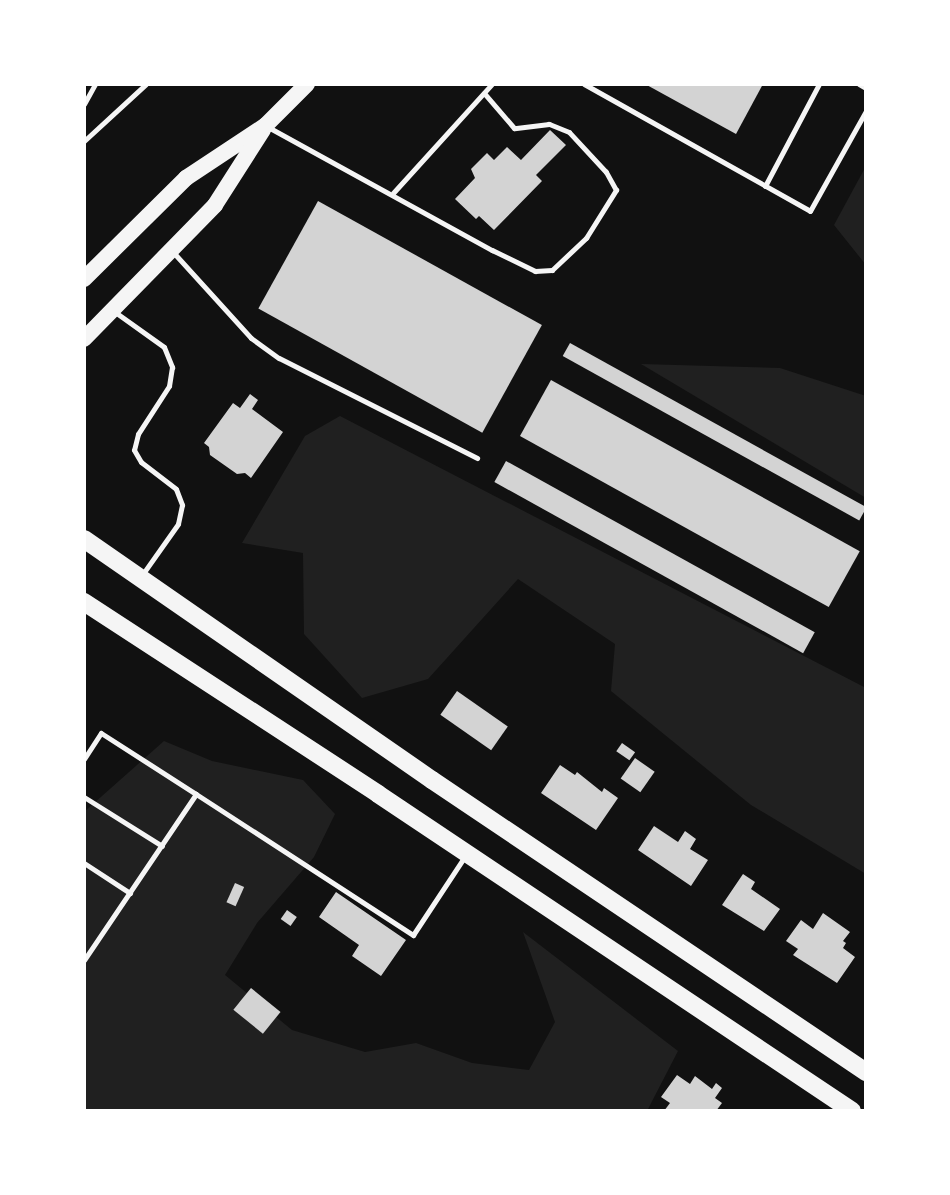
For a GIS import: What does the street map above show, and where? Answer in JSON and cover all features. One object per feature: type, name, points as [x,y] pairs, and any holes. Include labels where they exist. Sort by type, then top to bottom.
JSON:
[{"type":"highway","points":[[84,539],[432,780],[866,1072]]},
{"type":"highway","points":[[84,602],[852,1111]]},
{"type":"main road","points":[[84,278],[186,178],[266,125],[307,84]]},
{"type":"main road","points":[[84,339],[215,205],[266,125]]},
{"type":"lane","points":[[84,104],[95,84]]},
{"type":"lane","points":[[84,141],[146,84]]},
{"type":"lane","points":[[393,193],[492,84]]},
{"type":"lane","points":[[584,84],[810,211],[866,111]]},
{"type":"lane","points":[[765,186],[819,84]]},
{"type":"lane","points":[[859,84],[866,88]]},
{"type":"lane","points":[[266,125],[492,250],[535,271],[552,270],[586,238],[616,190],[606,172],[562,129],[549,124],[514,128],[484,93]]},
{"type":"lane","points":[[171,250],[251,338],[279,358],[477,458]]},
{"type":"lane","points":[[112,310],[164,347],[173,367],[169,386],[138,434],[134,450],[141,462],[176,489],[182,505],[178,524],[141,577]]},
{"type":"lane","points":[[84,759],[101,733],[413,935],[466,853]]},
{"type":"lane","points":[[85,958],[197,794]]},
{"type":"lane","points":[[84,797],[162,846]]},
{"type":"lane","points":[[84,863],[130,893]]},
{"type":"shaded area","points":[[866,166],[866,265],[834,225]]},
{"type":"shaded area","points":[[641,364],[780,368],[866,396],[866,498]]},
{"type":"shaded area","points":[[340,416],[866,688],[866,874],[751,805],[611,691],[615,644],[518,579],[428,679],[362,698],[304,634],[303,553],[242,543],[305,436]]},
{"type":"shaded area","points":[[164,741],[212,761],[303,780],[335,814],[314,857],[257,923],[225,975],[292,1030],[365,1052],[416,1043],[472,1063],[529,1070],[555,1022],[523,932],[678,1051],[647,1111],[84,1111],[84,812]]},
{"type":"building","points":[[645,84],[763,84],[736,134]]},
{"type":"building","points":[[550,130],[566,145],[536,175],[542,181],[494,230],[479,216],[476,219],[455,199],[475,178],[471,169],[487,153],[494,160],[507,147],[521,160]]},
{"type":"building","points":[[318,201],[542,325],[482,433],[258,309]]},
{"type":"building","points":[[570,343],[866,507],[859,520],[563,356]]},
{"type":"building","points":[[551,380],[860,551],[829,607],[520,436]]},
{"type":"building","points":[[250,394],[258,400],[252,409],[283,432],[251,478],[245,473],[237,474],[210,455],[209,447],[204,443],[233,403],[240,408]]},
{"type":"building","points":[[506,461],[815,632],[803,653],[494,482]]},
{"type":"building","points":[[457,691],[508,727],[491,750],[440,715]]},
{"type":"building","points":[[622,743],[635,752],[629,760],[616,751]]},
{"type":"building","points":[[635,758],[655,772],[640,792],[621,778]]},
{"type":"building","points":[[560,765],[575,775],[577,772],[602,792],[604,788],[618,798],[596,830],[541,793]]},
{"type":"building","points":[[654,826],[678,842],[685,831],[696,839],[690,849],[708,860],[691,886],[638,850]]},
{"type":"building","points":[[743,874],[755,882],[751,889],[780,909],[764,931],[722,905]]},
{"type":"building","points":[[235,883],[244,887],[236,906],[226,902]]},
{"type":"building","points":[[336,892],[406,940],[381,976],[352,956],[359,945],[319,917]]},
{"type":"building","points":[[287,910],[297,917],[291,926],[281,919]]},
{"type":"building","points":[[823,913],[850,932],[843,941],[846,943],[843,948],[855,957],[837,983],[793,955],[798,949],[786,941],[801,920],[813,929]]},
{"type":"building","points":[[251,988],[281,1012],[263,1034],[233,1010]]},
{"type":"building","points":[[677,1075],[690,1084],[695,1076],[712,1089],[716,1083],[722,1088],[715,1098],[722,1103],[716,1111],[664,1111],[670,1103],[661,1097]]}]
